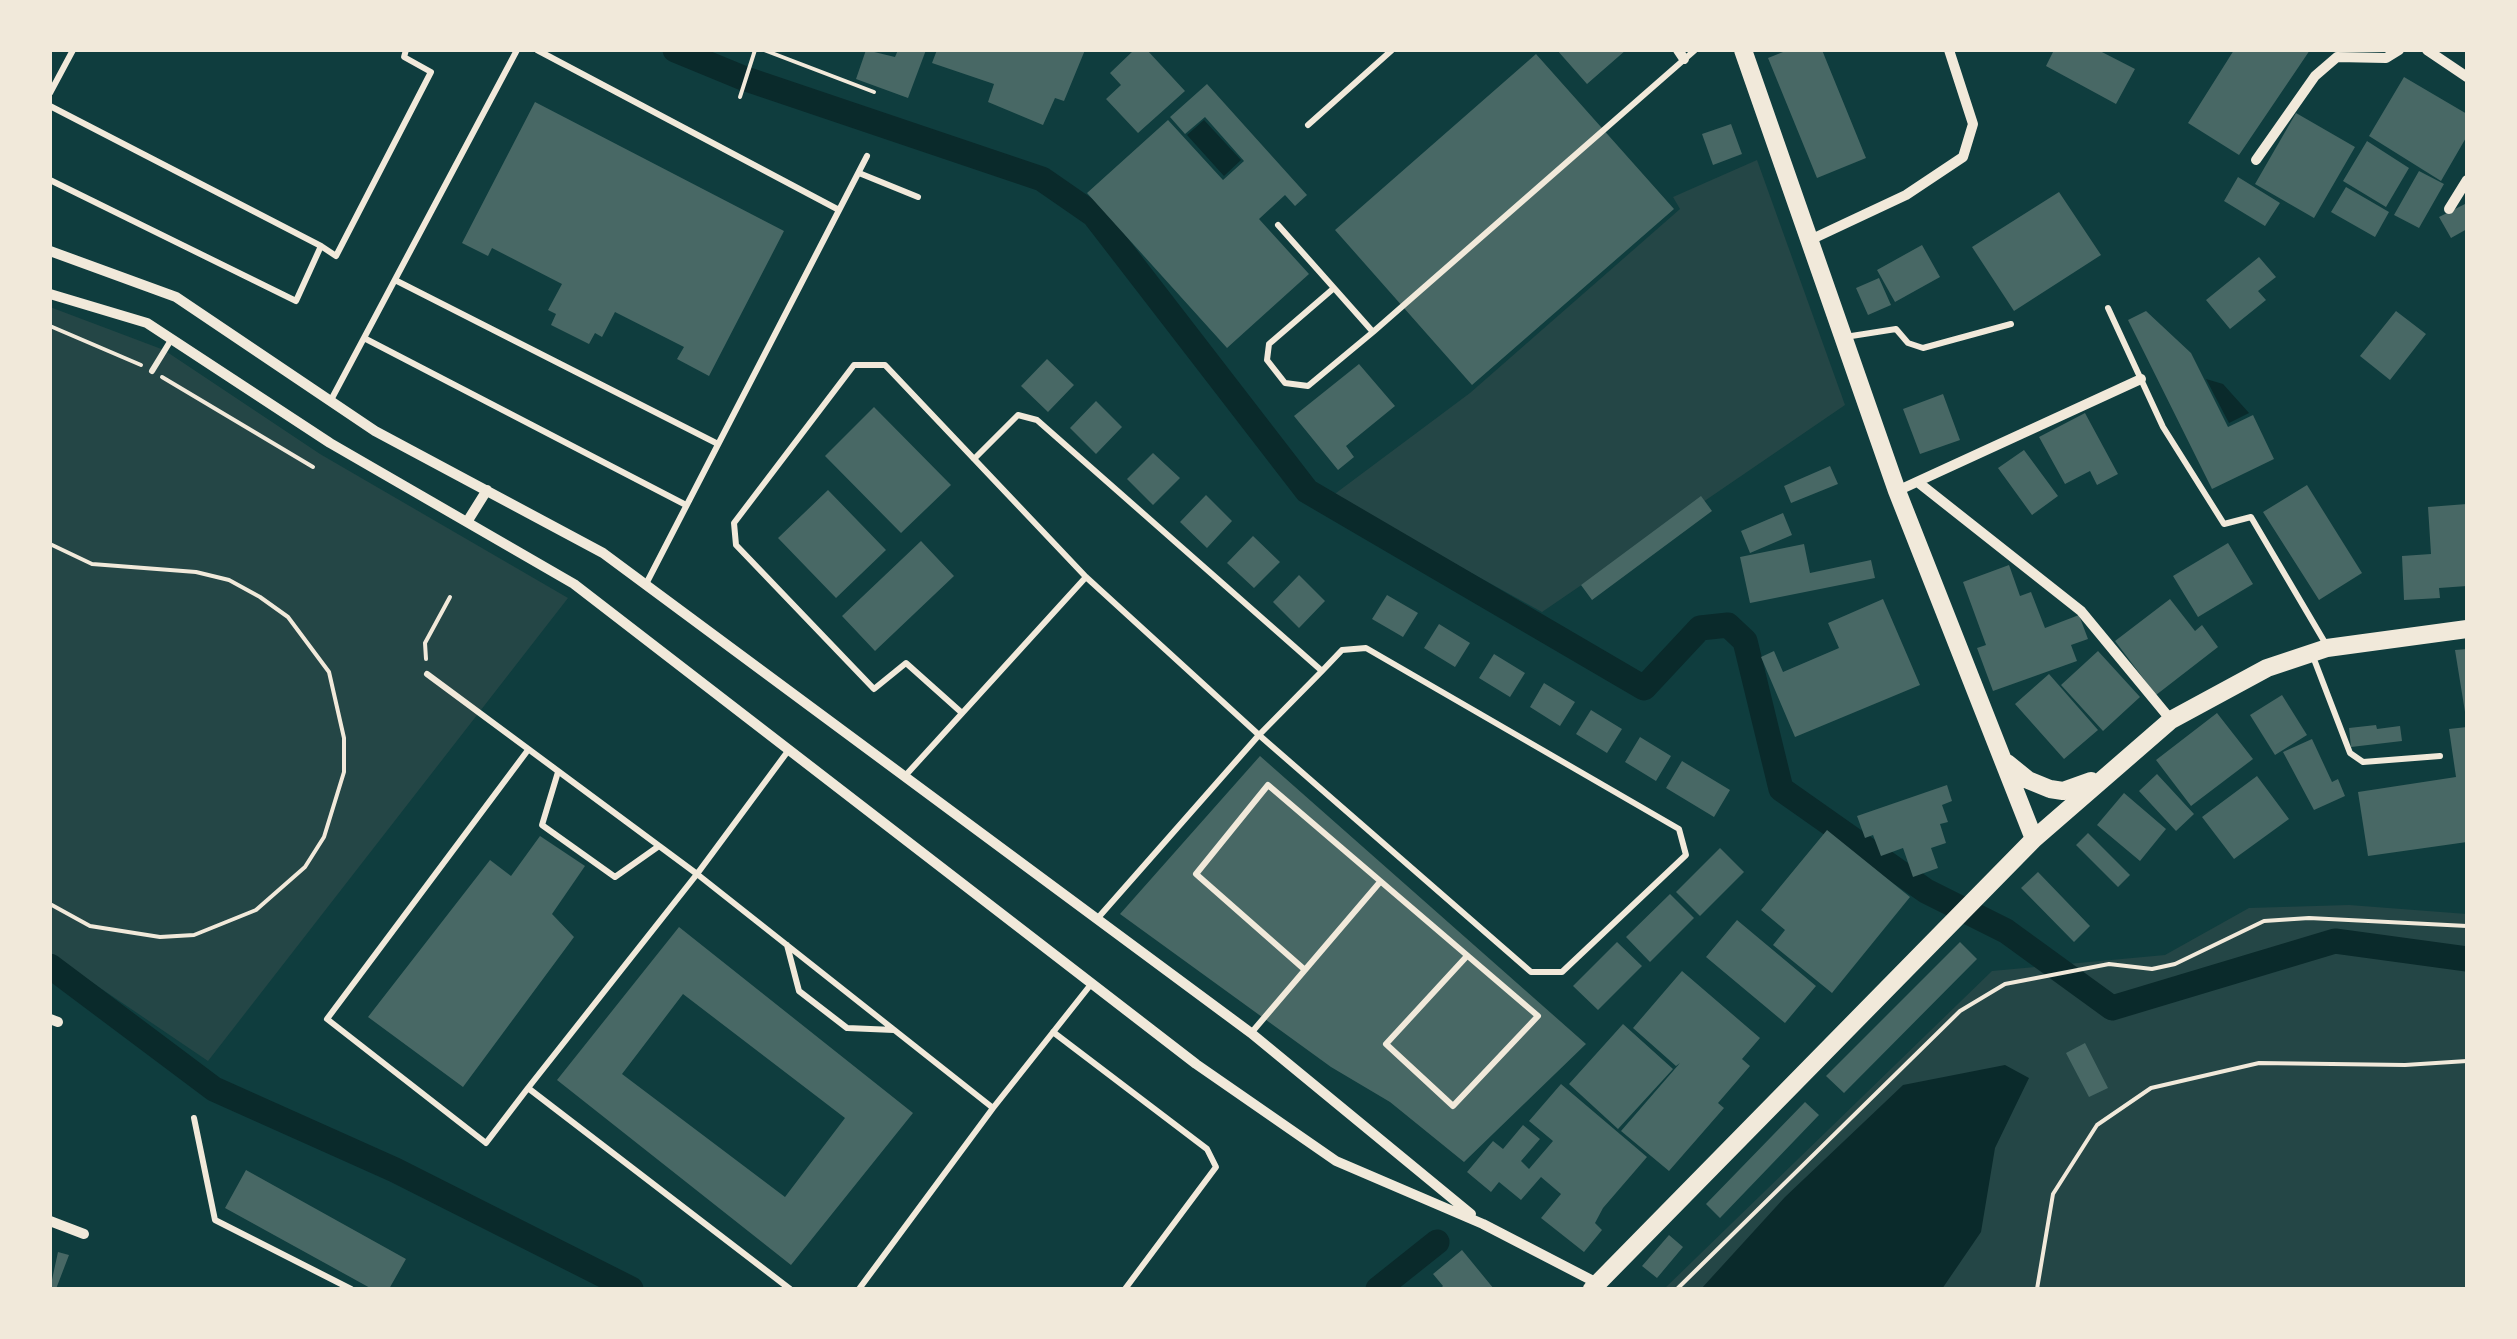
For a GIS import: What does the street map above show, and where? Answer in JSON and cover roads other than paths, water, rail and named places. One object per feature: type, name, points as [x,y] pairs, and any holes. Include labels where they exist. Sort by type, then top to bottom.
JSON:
[{"type":"main road","points":[[1743,50],[1897,491],[2034,839]]},
{"type":"main road","points":[[1595,1286],[2034,839],[2171,720],[2267,668],[2320,650],[2467,629]]},
{"type":"main road","points":[[2002,759],[2028,780],[2064,791],[2101,778]]},
{"type":"street","points":[[1810,240],[1906,195],[1963,156],[1974,124],[1949,50]]},
{"type":"street","points":[[2256,160],[2314,76],[2337,57],[2386,58],[2400,50]]},
{"type":"street","points":[[2426,50],[2467,77]]},
{"type":"street","points":[[2449,208],[2467,180]]},
{"type":"street","points":[[50,251],[176,297],[375,432],[604,553],[1251,1033],[1483,1224]]},
{"type":"street","points":[[50,294],[147,322],[330,443],[574,584],[1196,1064],[1336,1161],[1483,1224],[1595,1286]]},
{"type":"street","points":[[1897,491],[2140,380]]},
{"type":"street","points":[[1919,483],[2081,612],[2171,720]]},
{"type":"street","points":[[467,522],[486,490]]},
{"type":"street","points":[[50,1221],[84,1234]]},
{"type":"lane","points":[[50,93],[73,50]]},
{"type":"lane","points":[[50,106],[336,256],[431,72],[404,57],[406,50]]},
{"type":"lane","points":[[330,401],[517,50]]},
{"type":"lane","points":[[537,50],[840,210]]},
{"type":"lane","points":[[1308,125],[1392,50]]},
{"type":"lane","points":[[1334,288],[1268,344],[1268,360],[1285,383],[1308,386],[1681,54],[1695,50]]},
{"type":"lane","points":[[646,584],[867,156]]},
{"type":"lane","points":[[859,173],[918,197]]},
{"type":"lane","points":[[50,180],[296,301],[321,246]]},
{"type":"lane","points":[[1278,224],[1372,332]]},
{"type":"lane","points":[[395,280],[718,444]]},
{"type":"lane","points":[[2108,308],[2163,427],[2224,524],[2252,516],[2320,650],[2350,753],[2364,762],[2440,756]]},
{"type":"lane","points":[[1844,337],[1896,328],[1908,343],[1923,348],[2011,324]]},
{"type":"lane","points":[[364,338],[686,505]]},
{"type":"lane","points":[[152,370],[172,339]]},
{"type":"lane","points":[[962,713],[906,663],[874,689],[736,545],[734,523],[854,365],[885,366],[1086,578],[1259,735],[1532,972],[1562,972],[1686,855],[1679,829],[1366,648],[1342,650],[1259,735],[1097,919]]},
{"type":"lane","points":[[974,459],[1018,415],[1037,420],[1322,671]]},
{"type":"lane","points":[[904,777],[1086,578]]},
{"type":"lane","points":[[426,674],[696,874],[993,1108]]},
{"type":"lane","points":[[528,750],[327,1019],[486,1143],[788,751]]},
{"type":"lane","points":[[558,772],[542,824],[615,877],[659,846]]},
{"type":"lane","points":[[1305,970],[1196,874],[1268,785],[1538,1016],[1453,1106],[1386,1044],[1467,956]]},
{"type":"lane","points":[[1251,1033],[1380,882]]},
{"type":"lane","points":[[787,945],[798,991],[847,1028],[896,1030]]},
{"type":"lane","points":[[859,1289],[1092,982]]},
{"type":"lane","points":[[1054,1032],[1207,1149],[1216,1167],[1125,1289]]},
{"type":"lane","points":[[528,1088],[790,1289]]},
{"type":"lane","points":[[194,1118],[215,1220],[351,1289]]},
{"type":"waterway","points":[[675,50],[743,78],[1042,179],[1094,215],[1307,491],[1644,688],[1700,628],[1728,625],[1745,641],[1781,789],[1926,891],[2006,931],[2112,1008],[2335,941],[2467,959]]},
{"type":"waterway","points":[[50,966],[214,1089],[395,1170],[631,1289]]},
{"type":"waterway","points":[[1378,1289],[1437,1242]]}]
